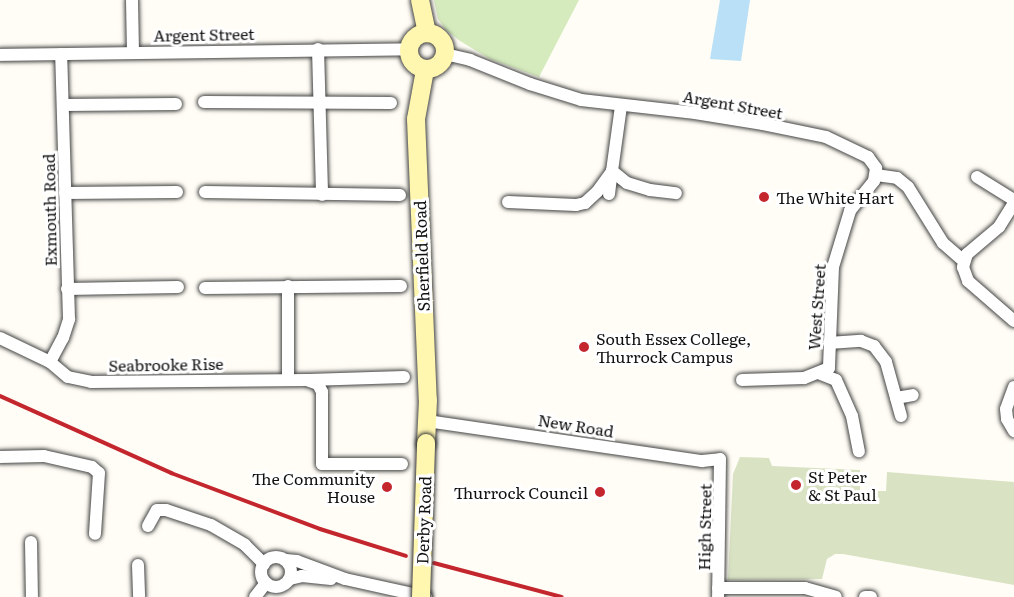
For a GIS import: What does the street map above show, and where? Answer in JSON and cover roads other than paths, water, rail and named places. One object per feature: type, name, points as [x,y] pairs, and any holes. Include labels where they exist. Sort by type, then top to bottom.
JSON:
[{"type":"main road","points":[[420,0],[427,33]]},
{"type":"main road","points":[[427,33],[441,39],[446,54],[440,64],[425,70],[411,60],[409,49],[417,36],[427,33]]},
{"type":"main road","name":"Sherfield Road","points":[[425,70],[416,119],[426,443]]},
{"type":"main road","name":"Derby Road","points":[[420,597],[426,443]]},
{"type":"street","points":[[132,0],[133,52]]},
{"type":"street","points":[[318,49],[322,195]]},
{"type":"street","name":"Argent Street","points":[[0,54],[409,49]]},
{"type":"street","name":"Exmouth Road","points":[[50,362],[69,319],[61,54]]},
{"type":"street","name":"Argent Street","points":[[446,54],[470,60],[530,84],[575,98],[621,106],[728,118],[826,137],[868,156],[873,162],[876,175]]},
{"type":"street","points":[[204,102],[392,103]]},
{"type":"street","points":[[63,105],[176,104]]},
{"type":"street","points":[[609,194],[621,106]]},
{"type":"street","points":[[612,171],[627,183],[650,190],[676,193]]},
{"type":"street","points":[[508,202],[585,203],[597,192],[612,171]]},
{"type":"street","points":[[876,175],[897,178],[908,187],[943,243],[964,261]]},
{"type":"street","name":"West Street","points":[[742,380],[804,378],[829,368],[833,267],[850,211],[874,182],[876,175]]},
{"type":"street","points":[[977,177],[1014,201],[999,227],[967,254],[964,261],[964,273],[968,281],[1014,321]]},
{"type":"street","points":[[65,193],[177,192]]},
{"type":"street","points":[[205,192],[400,195]]},
{"type":"street","points":[[288,286],[288,379]]},
{"type":"street","points":[[205,288],[401,286]]},
{"type":"street","points":[[67,289],[178,287]]},
{"type":"street","points":[[0,338],[50,362]]},
{"type":"street","points":[[830,343],[861,341],[874,346],[886,362],[901,416]]},
{"type":"street","name":"Seabrooke Rise","points":[[50,362],[68,377],[90,382],[404,377]]},
{"type":"street","name":"West Street","points":[[818,373],[836,380],[852,416],[859,451]]},
{"type":"street","points":[[307,380],[318,384],[322,392],[322,464],[402,464]]},
{"type":"street","points":[[1014,387],[1006,409],[1007,419],[1014,431]]},
{"type":"street","points":[[896,398],[913,395]]},
{"type":"street","name":"New Road","points":[[427,421],[702,460],[720,459]]},
{"type":"street","points":[[0,458],[44,456],[92,467],[99,473],[95,534]]},
{"type":"street","name":"High Street","points":[[718,592],[720,459]]},
{"type":"street","points":[[148,526],[157,510],[166,510],[211,525],[245,545],[264,564]]},
{"type":"street","points":[[31,542],[32,597]]},
{"type":"street","points":[[266,583],[262,572],[264,564],[276,557],[286,561],[297,561],[345,579],[426,597]]},
{"type":"street","points":[[286,561],[291,569],[290,579]]},
{"type":"street","points":[[138,566],[139,597]]},
{"type":"street","points":[[266,583],[279,587],[290,579],[302,576],[345,579]]},
{"type":"street","points":[[255,597],[266,583]]},
{"type":"street","points":[[718,592],[809,593],[836,597]]},
{"type":"street","points":[[865,597],[871,597]]},
{"type":"water","points":[[720,0],[750,0],[741,61],[710,59]]},
{"type":"railway","points":[[0,396],[171,473],[320,529],[406,556]]},
{"type":"railway","points":[[434,563],[562,597]]},
{"type":"place","name":"The White Hart","points":[[764,197]]},
{"type":"place","name":"South Essex College, Thurrock Campus","points":[[584,347]]},
{"type":"place","name":"St Peter & St Paul","points":[[796,485]]},
{"type":"place","name":"The Community House","points":[[387,487]]},
{"type":"place","name":"Thurrock Council","points":[[600,492]]}]
